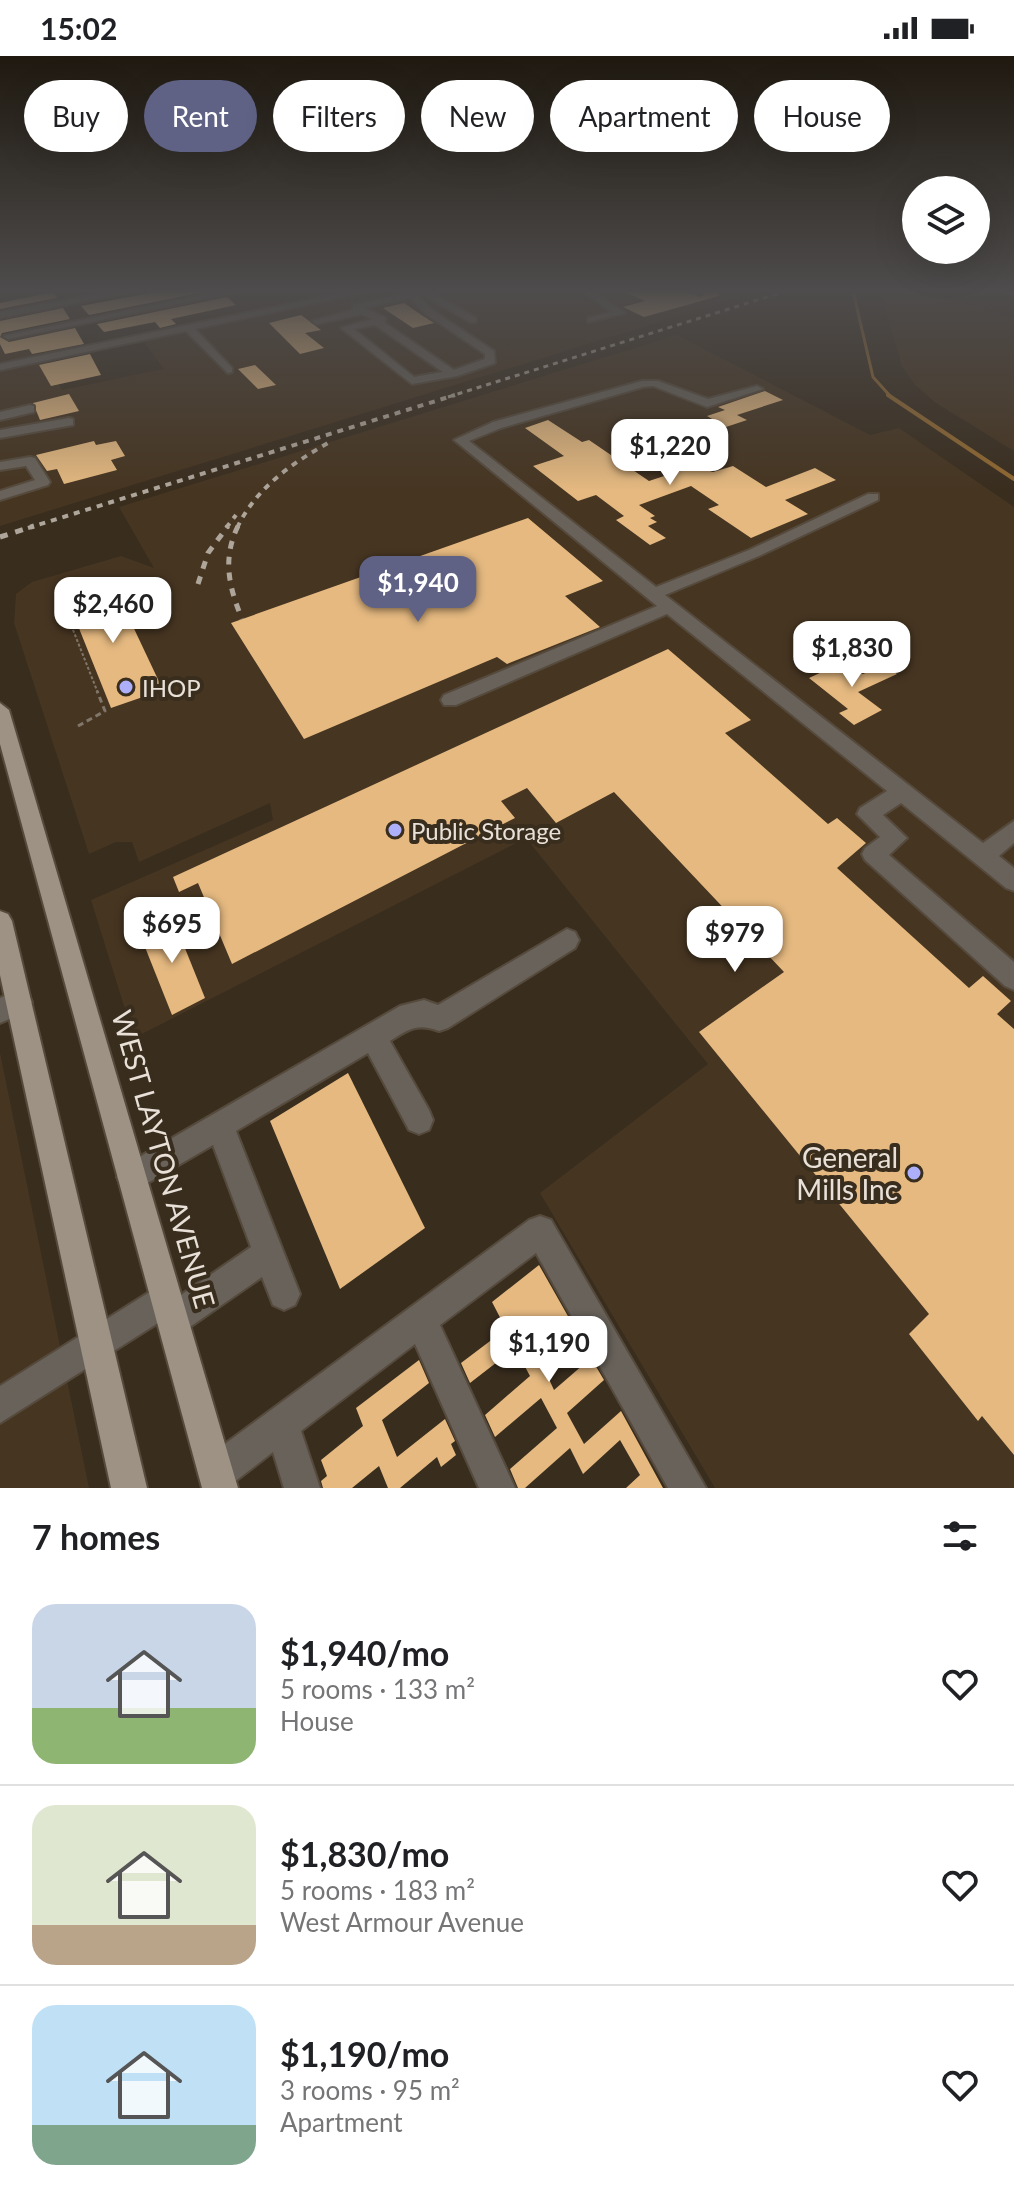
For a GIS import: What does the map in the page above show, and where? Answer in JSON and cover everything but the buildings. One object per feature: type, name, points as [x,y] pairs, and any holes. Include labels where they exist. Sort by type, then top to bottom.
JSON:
[{"type":"main road","name":"WEST LAYTON AVENUE","points":[[0,710],[6,754],[132,1177],[218,1481]]},
{"type":"main road","points":[[0,921],[9,1006],[96,1344],[129,1488]]},
{"type":"street","points":[[0,367],[43,358]]},
{"type":"street","points":[[216,358],[228,370]]},
{"type":"street","points":[[383,358],[412,381],[453,374],[493,358]]},
{"type":"street","points":[[430,358],[453,374]]},
{"type":"street","points":[[757,389],[707,403],[654,383],[642,384],[497,425],[460,440],[1014,881]]},
{"type":"street","points":[[0,416],[30,409]]},
{"type":"street","points":[[0,434],[69,422]]},
{"type":"street","points":[[0,466],[30,461],[43,482],[0,496]]},
{"type":"street","points":[[653,594],[754,553],[873,497]]},
{"type":"street","points":[[450,700],[669,607]]},
{"type":"street","points":[[902,792],[867,814],[896,838],[873,854],[1014,978]]},
{"type":"street","points":[[983,856],[1014,830]]},
{"type":"street","points":[[132,1177],[409,1015],[424,1012],[439,1019],[567,940]]},
{"type":"street","points":[[373,1036],[419,1120]]},
{"type":"street","points":[[220,1125],[284,1294]]},
{"type":"street","points":[[218,1481],[281,1424],[540,1231],[688,1488]]},
{"type":"street","points":[[0,1406],[96,1344],[170,1310],[268,1254]]},
{"type":"street","points":[[421,1320],[497,1488]]},
{"type":"street","points":[[281,1424],[302,1488]]},
{"type":"path","points":[[78,726],[105,711],[60,597],[109,582]]},
{"type":"shaded area","points":[[0,358],[46,358],[62,390],[164,369],[156,358],[543,358],[0,526]]},
{"type":"shaded area","points":[[603,358],[721,358],[870,435],[899,428],[1014,507],[1014,1488],[715,1488],[540,1193],[708,1064],[526,838],[134,1038],[91,900],[273,820],[270,803],[139,862],[132,842],[116,842],[89,854],[14,623],[16,594],[32,582],[121,556],[154,568],[119,507]]},
{"type":"shaded area","points":[[900,358],[1014,358],[1014,451],[936,403],[915,385]]},
{"type":"shaded area","points":[[0,1053],[89,1488],[0,1488]]},
{"type":"waterway","points":[[869,358],[873,377],[891,397]]},
{"type":"waterway","points":[[891,397],[1014,479]]},
{"type":"railway","points":[[448,397],[573,358]]},
{"type":"railway","points":[[28,528],[455,395]]},
{"type":"railway","points":[[238,527],[264,489],[328,443]]},
{"type":"railway","points":[[226,528],[236,515]]},
{"type":"railway","points":[[0,537],[34,526]]},
{"type":"railway","points":[[198,584],[208,553],[228,526]]},
{"type":"railway","points":[[238,527],[230,550],[229,573],[242,619]]},
{"type":"place","name":"IHOP","points":[[126,687]]},
{"type":"place","name":"Public Storage","points":[[395,830]]},
{"type":"place","name":"General Mills Inc","points":[[914,1173]]}]
